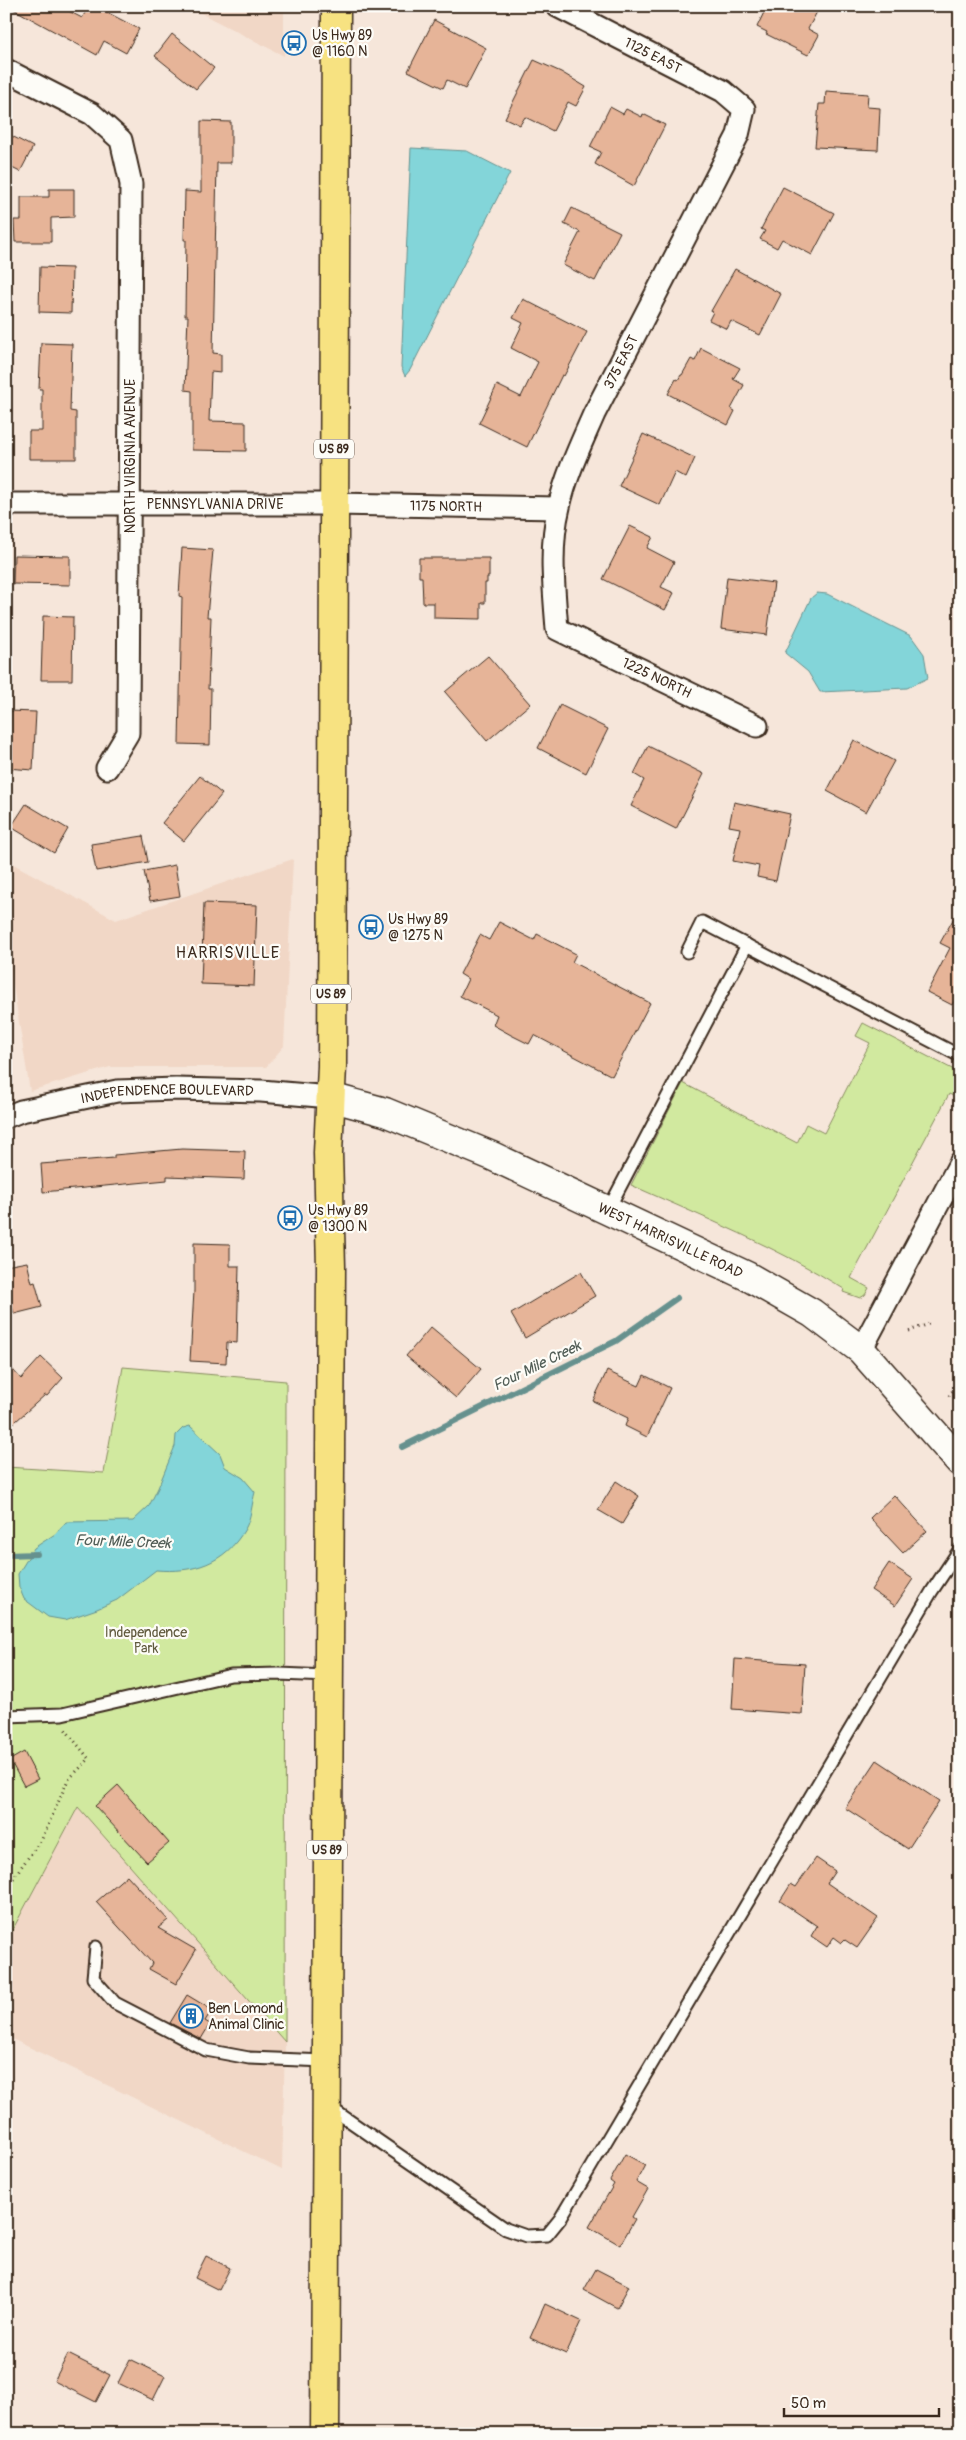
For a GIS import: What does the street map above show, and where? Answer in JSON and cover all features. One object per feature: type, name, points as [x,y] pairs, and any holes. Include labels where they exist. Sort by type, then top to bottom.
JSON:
[{"type":"main road","name":"US 89","points":[[325,2434],[336,6]]},
{"type":"main road","name":"WEST HARRISVILLE ROAD","points":[[330,1097],[385,1112],[492,1156],[747,1276],[812,1313],[861,1350],[960,1462]]},
{"type":"street","name":"1125 EAST","points":[[558,6],[722,91],[744,109]]},
{"type":"street","name":"NORTH VIRGINIA AVENUE","points":[[6,70],[92,114],[121,140],[131,184],[131,504],[128,733],[107,768]]},
{"type":"street","name":"375 EAST","points":[[556,629],[552,569],[558,508],[574,460],[594,414],[738,135],[744,109]]},
{"type":"street","name":"PENNSYLVANIA DRIVE","points":[[6,504],[334,504]]},
{"type":"street","name":"1175 NORTH","points":[[334,504],[558,508]]},
{"type":"street","name":"1225 NORTH","points":[[556,629],[757,726]]},
{"type":"street","name":"INDEPENDENCE BOULEVARD","points":[[6,1117],[22,1111],[117,1091],[176,1089],[261,1091],[330,1097]]},
{"type":"street","points":[[861,1350],[960,1163]]},
{"type":"lane","points":[[687,952],[702,922],[960,1056]]},
{"type":"lane","points":[[608,1210],[747,945]]},
{"type":"lane","points":[[326,2105],[506,2229],[526,2236],[547,2235],[560,2219],[912,1626],[960,1549]]},
{"type":"lane","points":[[6,1716],[62,1714],[231,1675],[328,1676]]},
{"type":"lane","points":[[96,1947],[93,1978],[115,2003],[206,2050],[249,2058],[327,2061]]},
{"type":"path","points":[[909,1331],[930,1324]]},
{"type":"path","points":[[949,1396],[960,1380]]},
{"type":"path","points":[[6,1892],[16,1874],[42,1839],[68,1780],[89,1759],[64,1729],[55,1729]]},
{"type":"shaded area","points":[[187,6],[284,6],[284,56]]},
{"type":"shaded area","points":[[293,859],[284,1046],[266,1067],[110,1067],[30,1091],[6,941],[6,860],[116,920]]},
{"type":"shaded area","points":[[78,1807],[285,2042],[282,2170],[6,2036],[6,1942]]},
{"type":"green space","points":[[863,1023],[960,1073],[960,1099],[949,1094],[851,1278],[869,1288],[865,1295],[860,1298],[843,1292],[844,1289],[819,1274],[766,1246],[631,1185],[683,1083],[797,1143],[806,1124],[824,1133],[870,1043],[856,1036]]},
{"type":"green space","name":"Independence Park","points":[[123,1367],[286,1381],[285,2042],[78,1807],[6,1942],[6,1467],[104,1473]]},
{"type":"water","points":[[411,148],[467,151],[510,173],[410,370],[405,376],[401,367]]},
{"type":"water","points":[[817,593],[827,594],[911,636],[924,654],[928,678],[907,688],[820,692],[808,672],[785,653],[811,598]]},
{"type":"water","points":[[190,1426],[220,1454],[225,1467],[243,1478],[255,1492],[247,1525],[228,1551],[207,1564],[195,1568],[170,1571],[156,1570],[117,1600],[65,1620],[48,1617],[24,1599],[19,1587],[18,1574],[34,1548],[55,1534],[66,1522],[133,1521],[149,1506],[158,1488],[175,1446],[176,1435],[183,1428]]},
{"type":"building","points":[[8,6],[59,6],[82,18],[89,6],[95,6],[139,29],[126,53],[104,41],[97,55]]},
{"type":"building","points":[[767,6],[820,6],[808,29],[819,35],[808,55],[766,34],[767,32],[757,27]]},
{"type":"building","points":[[434,20],[486,48],[465,89],[447,80],[443,88],[408,71]]},
{"type":"building","points":[[172,34],[214,68],[196,89],[155,56]]},
{"type":"building","points":[[534,60],[561,72],[586,87],[576,106],[568,102],[553,131],[525,117],[520,125],[505,118]]},
{"type":"building","points":[[826,91],[868,94],[867,107],[880,108],[878,150],[815,147],[819,104],[825,104]]},
{"type":"building","points":[[610,107],[623,114],[626,109],[642,117],[643,114],[665,125],[634,186],[595,164],[601,152],[590,147]]},
{"type":"building","points":[[201,121],[231,122],[231,163],[217,163],[213,353],[221,354],[221,373],[211,372],[209,421],[246,422],[246,451],[192,450],[192,391],[185,390],[188,316],[185,316],[185,191],[201,192]]},
{"type":"building","points":[[6,133],[33,147],[20,172],[6,165]]},
{"type":"building","points":[[783,187],[834,213],[812,255],[782,239],[777,248],[760,239],[765,231],[761,229]]},
{"type":"building","points":[[49,189],[74,189],[74,217],[51,218],[51,242],[15,242],[14,220],[21,220],[21,197],[49,197]]},
{"type":"building","points":[[572,208],[620,232],[595,281],[563,265],[580,232],[564,224]]},
{"type":"building","points":[[40,267],[72,268],[71,313],[39,312]]},
{"type":"building","points":[[735,269],[781,294],[760,335],[731,321],[727,329],[709,320],[713,312],[711,311]]},
{"type":"building","points":[[523,299],[587,332],[564,376],[562,375],[527,447],[479,423],[497,385],[521,397],[538,362],[511,348],[523,323],[513,318]]},
{"type":"building","points":[[41,343],[72,344],[70,411],[76,412],[76,459],[29,459],[29,431],[42,431],[42,389],[39,389]]},
{"type":"building","points":[[701,348],[740,368],[733,379],[744,385],[731,409],[735,411],[728,425],[668,394],[676,379],[678,380],[682,375],[691,359],[695,361]]},
{"type":"building","points":[[643,434],[695,458],[686,478],[675,472],[660,505],[619,486]]},
{"type":"building","points":[[630,526],[653,537],[647,548],[674,562],[661,587],[674,593],[665,610],[603,579]]},
{"type":"building","points":[[182,548],[213,550],[207,617],[211,617],[208,689],[211,689],[210,745],[179,744],[182,597],[179,596]]},
{"type":"building","points":[[14,555],[70,556],[70,585],[13,584]]},
{"type":"building","points":[[419,558],[489,558],[489,577],[487,577],[487,583],[485,583],[485,603],[481,603],[481,619],[434,618],[434,603],[423,603],[422,577],[419,577]]},
{"type":"building","points":[[727,577],[774,583],[767,635],[721,629]]},
{"type":"building","points":[[43,616],[73,617],[72,680],[41,680]]},
{"type":"building","points":[[488,656],[530,704],[487,741],[445,692]]},
{"type":"building","points":[[560,705],[608,729],[586,773],[538,748]]},
{"type":"building","points":[[8,711],[36,712],[33,770],[6,768]]},
{"type":"building","points":[[854,740],[894,761],[866,812],[827,791]]},
{"type":"building","points":[[648,746],[704,774],[676,829],[631,806],[644,780],[634,774]]},
{"type":"building","points":[[200,776],[222,794],[184,841],[162,823]]},
{"type":"building","points":[[734,802],[790,814],[776,881],[757,877],[759,866],[733,861],[740,828],[729,826]]},
{"type":"building","points":[[26,804],[68,829],[54,853],[11,827]]},
{"type":"building","points":[[143,836],[148,862],[96,871],[91,844]]},
{"type":"building","points":[[175,865],[180,896],[150,901],[144,871]]},
{"type":"building","points":[[204,903],[257,905],[254,986],[201,984]]},
{"type":"building","points":[[960,907],[960,991],[952,1005],[927,992],[950,948],[940,943]]},
{"type":"building","points":[[499,922],[534,940],[537,934],[576,954],[572,962],[650,1003],[612,1076],[534,1035],[529,1044],[511,1035],[493,1025],[497,1015],[460,996],[468,979],[460,974],[480,935],[489,940]]},
{"type":"building","points":[[182,1149],[245,1151],[244,1179],[167,1176],[167,1180],[43,1192],[41,1164],[114,1158],[114,1155]]},
{"type":"building","points":[[194,1243],[230,1244],[230,1266],[239,1266],[237,1343],[227,1342],[226,1363],[190,1361],[194,1291]]},
{"type":"building","points":[[27,1262],[32,1283],[35,1282],[42,1307],[14,1314],[6,1282],[6,1266]]},
{"type":"building","points":[[581,1272],[595,1296],[525,1338],[511,1314]]},
{"type":"building","points":[[431,1327],[481,1369],[456,1398],[406,1356]]},
{"type":"building","points":[[41,1357],[63,1378],[47,1396],[45,1395],[6,1430],[6,1362],[21,1379]]},
{"type":"building","points":[[607,1371],[639,1386],[644,1375],[670,1388],[647,1437],[625,1426],[628,1418],[593,1401]]},
{"type":"building","points":[[616,1481],[639,1496],[622,1524],[598,1510]]},
{"type":"building","points":[[894,1495],[927,1531],[903,1553],[870,1518]]},
{"type":"building","points":[[889,1563],[913,1579],[895,1606],[871,1590]]},
{"type":"building","points":[[735,1659],[805,1664],[802,1714],[732,1709]]},
{"type":"building","points":[[24,1752],[38,1779],[24,1786],[10,1760]]},
{"type":"building","points":[[877,1760],[939,1801],[908,1849],[845,1808]]},
{"type":"building","points":[[118,1785],[169,1843],[147,1862],[95,1806]]},
{"type":"building","points":[[816,1858],[835,1871],[827,1883],[878,1918],[857,1948],[845,1940],[842,1943],[834,1937],[827,1947],[811,1936],[817,1926],[780,1901],[791,1884],[796,1887]]},
{"type":"building","points":[[127,1875],[168,1920],[158,1928],[196,1950],[176,1984],[149,1969],[152,1963],[96,1902]]},
{"type":"building","name":"Ben Lomond Animal Clinic","points":[[187,1995],[212,2010],[205,2021],[210,2024],[201,2039],[170,2023]]},
{"type":"building","points":[[625,2154],[645,2165],[636,2182],[648,2189],[632,2217],[635,2219],[620,2245],[589,2227],[614,2184],[610,2181]]},
{"type":"building","points":[[206,2256],[230,2268],[219,2290],[195,2278]]},
{"type":"building","points":[[596,2269],[629,2286],[617,2308],[584,2290]]},
{"type":"building","points":[[545,2304],[581,2321],[566,2354],[530,2338]]},
{"type":"building","points":[[68,2354],[110,2375],[96,2402],[54,2381]]},
{"type":"building","points":[[130,2359],[165,2376],[153,2400],[118,2383]]},
{"type":"waterway","name":"Four Mile Creek","points":[[402,1447],[616,1341],[677,1298]]},
{"type":"waterway","name":"Four Mile Creek","points":[[6,1555],[37,1554]]},
{"type":"place","name":"Us Hwy 89 @ 1160 N","points":[[294,43]]},
{"type":"place","name":"Us Hwy 89 @ 1275 N","points":[[371,927]]},
{"type":"place","name":"Us Hwy 89 @ 1300 N","points":[[290,1218]]},
{"type":"place","name":"Ben Lomond Animal Clinic","points":[[191,2016]]},
{"type":"district","name":"HARRISVILLE","points":[[228,953]]}]
